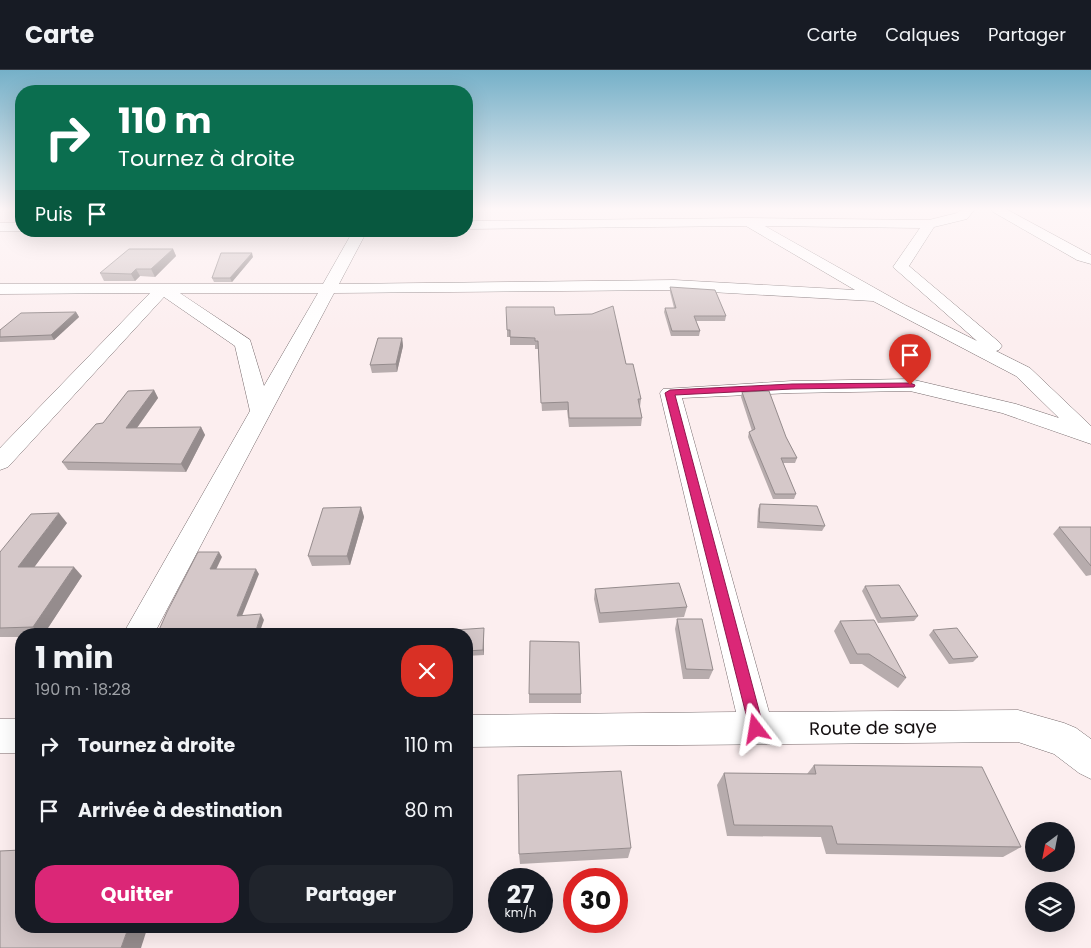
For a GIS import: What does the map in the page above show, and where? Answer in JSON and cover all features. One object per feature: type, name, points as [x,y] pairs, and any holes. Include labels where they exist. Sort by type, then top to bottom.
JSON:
[{"type":"street","points":[[141,628],[349,250]]},
{"type":"street","points":[[802,250],[876,296],[1023,372]]},
{"type":"street","points":[[912,250],[901,267],[1023,372],[1090,437]]},
{"type":"street","points":[[1070,250],[1091,260]]},
{"type":"street","points":[[0,289],[489,288],[674,285],[876,296]]},
{"type":"street","points":[[163,289],[244,344],[261,412]]},
{"type":"street","points":[[0,462],[163,289]]},
{"type":"street","points":[[756,729],[670,393],[792,387],[910,385],[1009,408],[1090,437]]},
{"type":"street","name":"Route de saye","points":[[473,731],[1018,726],[1064,740],[1091,761]]},
{"type":"street","points":[[0,736],[15,736]]},
{"type":"building","points":[[128,250],[172,250],[151,269],[136,269],[131,274],[100,273]]},
{"type":"building","points":[[221,253],[252,253],[230,278],[212,278]]},
{"type":"building","points":[[670,287],[715,290],[726,316],[694,316],[700,331],[672,331],[665,308],[676,308]]},
{"type":"building","points":[[613,306],[626,364],[633,364],[641,399],[638,399],[642,418],[569,418],[568,402],[541,403],[538,341],[535,341],[535,338],[510,337],[510,330],[507,330],[506,307],[554,307],[555,315],[592,314]]},
{"type":"building","points":[[76,312],[51,335],[0,337],[0,330],[21,313]]},
{"type":"building","points":[[378,338],[402,338],[396,364],[370,365]]},
{"type":"building","points":[[154,390],[126,428],[201,427],[181,464],[62,462],[96,424],[103,423],[128,391]]},
{"type":"building","points":[[769,391],[786,437],[797,458],[781,458],[796,494],[775,494],[749,432],[755,429],[742,392]]},
{"type":"building","points":[[760,504],[817,506],[825,526],[759,522]]},
{"type":"building","points":[[361,507],[347,556],[308,556],[323,508]]},
{"type":"building","points":[[59,513],[18,567],[74,567],[33,627],[0,628],[0,552],[31,514]]},
{"type":"building","points":[[1059,527],[1091,527],[1091,566]]},
{"type":"building","points":[[198,552],[219,552],[210,569],[256,569],[237,616],[261,614],[257,628],[160,628]]},
{"type":"building","points":[[679,583],[687,607],[600,613],[595,589]]},
{"type":"building","points":[[899,585],[918,616],[881,618],[865,586]]},
{"type":"building","points":[[677,619],[702,619],[713,670],[686,669]]},
{"type":"building","points":[[874,620],[906,678],[869,654],[857,654],[840,621]]},
{"type":"building","points":[[484,628],[483,650],[473,651],[473,629]]},
{"type":"building","points":[[957,628],[978,657],[953,659],[933,630]]},
{"type":"building","points":[[530,641],[579,642],[581,694],[529,694]]},
{"type":"building","points":[[814,765],[982,767],[1021,847],[837,844],[832,826],[734,825],[724,773],[816,774]]},
{"type":"building","points":[[621,771],[631,848],[519,854],[518,775]]},
{"type":"building","points":[[15,850],[15,933],[126,933],[121,948],[0,948],[0,851]]},
{"type":"route","points":[[756,729],[670,393],[792,387],[910,385]]}]
